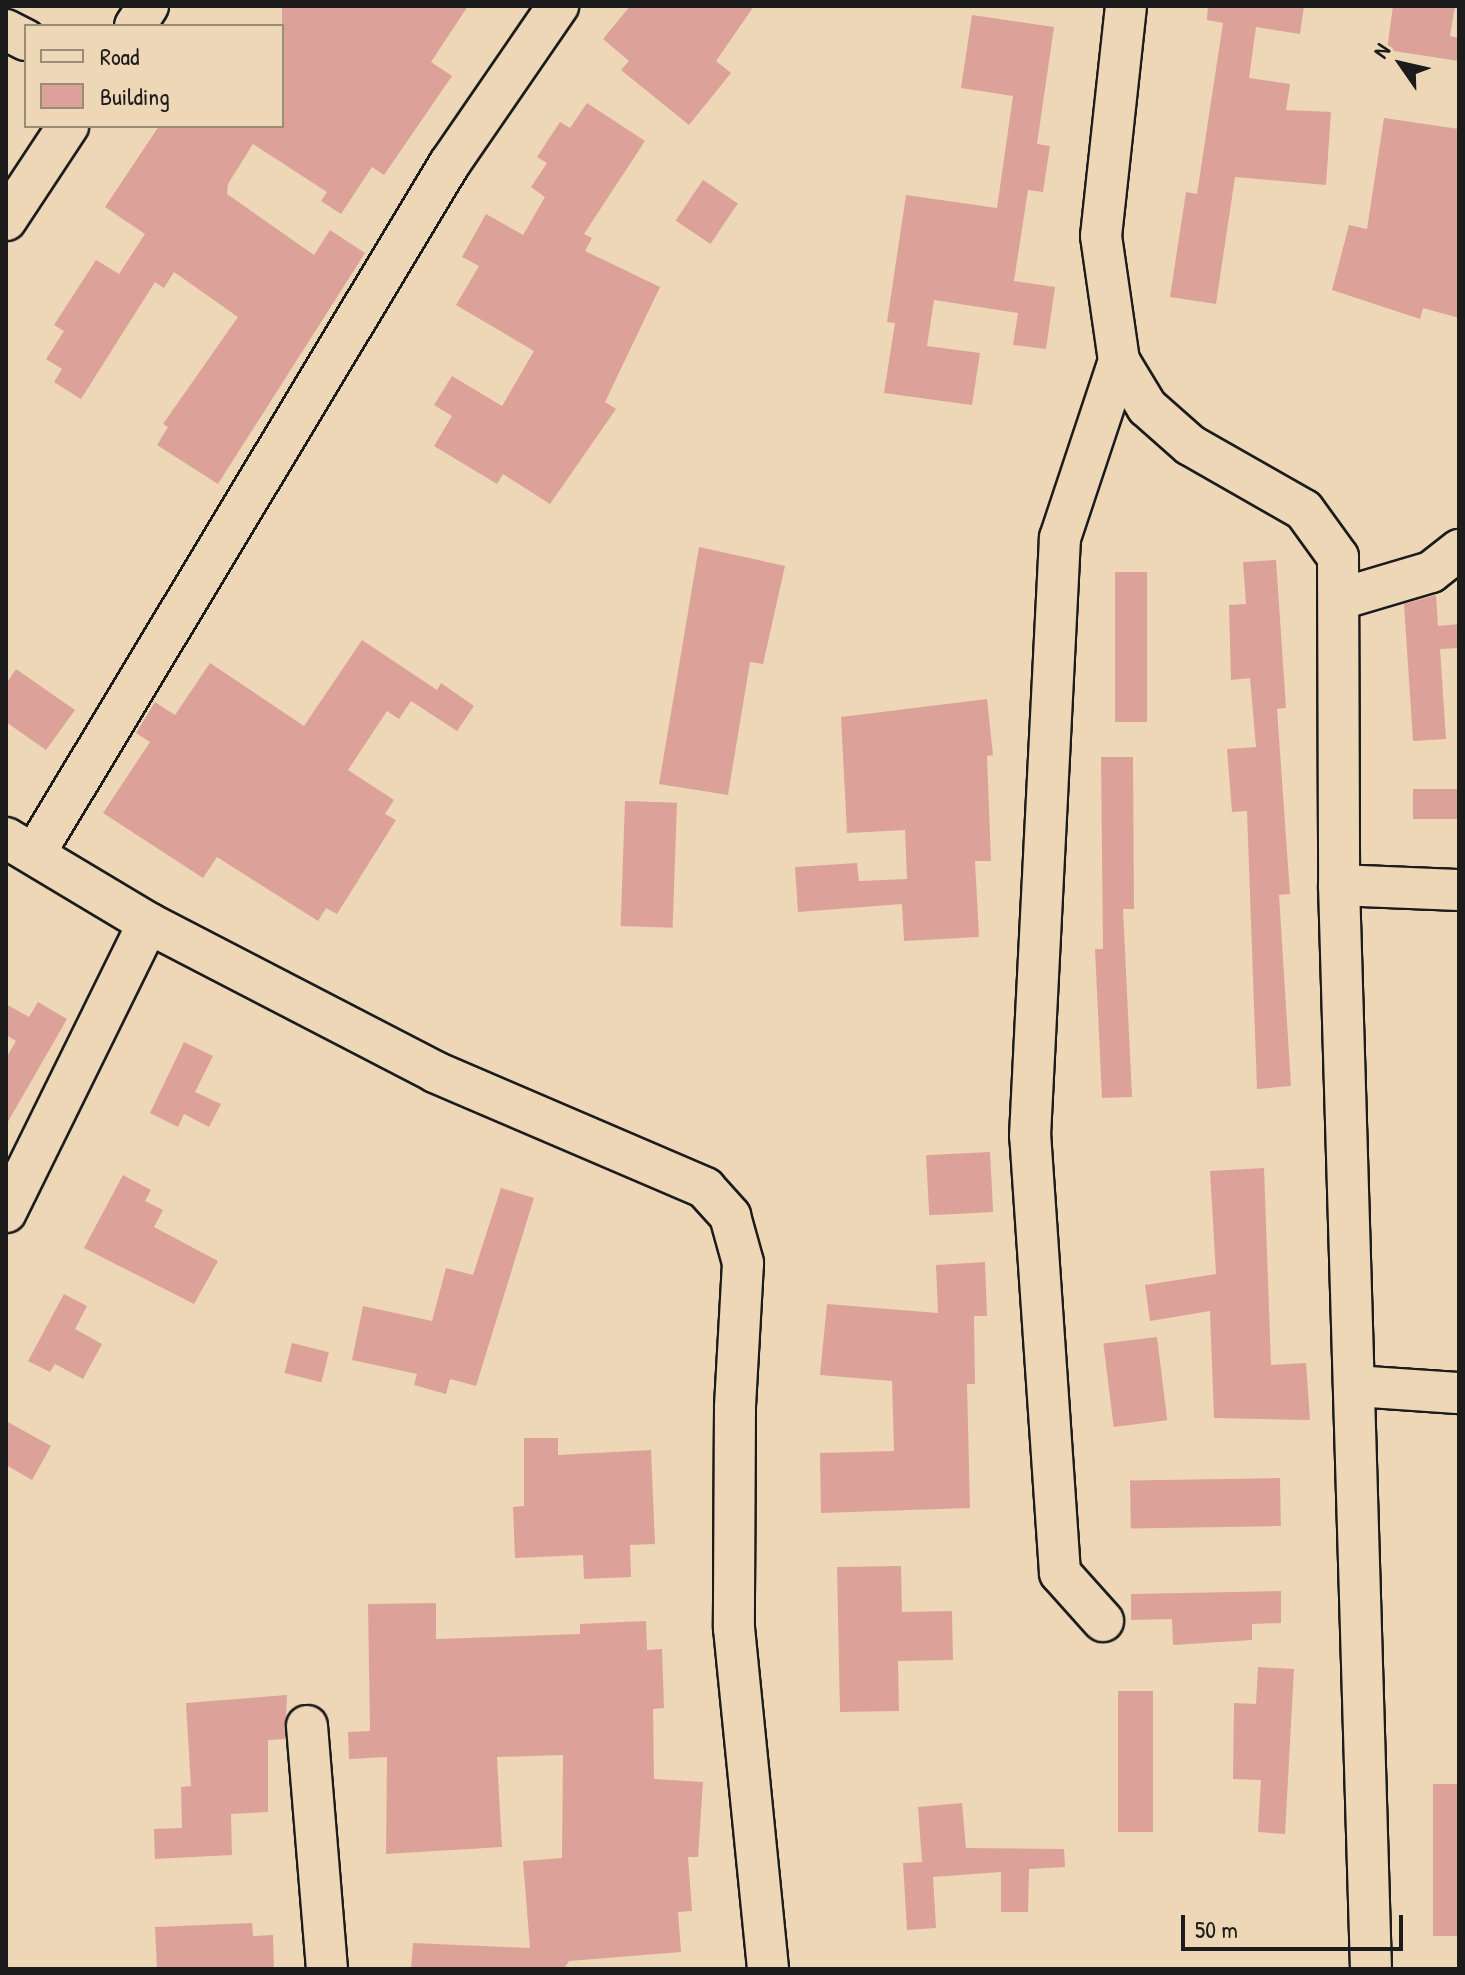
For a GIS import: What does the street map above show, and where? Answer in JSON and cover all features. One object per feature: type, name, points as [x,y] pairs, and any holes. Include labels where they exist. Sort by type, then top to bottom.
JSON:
[{"type":"street","points":[[136,24],[148,6]]},
{"type":"street","points":[[558,6],[425,203],[20,845],[148,923],[435,1072],[705,1188],[730,1216],[743,1263],[735,1408],[734,1628],[768,1969]]},
{"type":"street","points":[[1126,6],[1101,236],[1119,361],[1147,407],[1190,445],[1304,510],[1338,557],[1339,885],[1371,1969]]},
{"type":"street","points":[[6,30],[24,39]]},
{"type":"street","points":[[6,220],[67,128]]},
{"type":"street","points":[[1103,1621],[1060,1573],[1030,1136],[1060,538],[1119,361]]},
{"type":"street","points":[[1340,599],[1431,572],[1459,550]]},
{"type":"street","points":[[1339,885],[1459,890]]},
{"type":"street","points":[[6,1212],[148,923]]},
{"type":"street","points":[[1355,1386],[1459,1393]]},
{"type":"street","points":[[307,1726],[327,1969]]},
{"type":"building","points":[[282,6],[468,6],[431,62],[452,76],[384,175],[372,167],[341,214],[321,201],[327,192],[253,144],[228,184],[227,194],[314,255],[330,230],[365,253],[218,484],[157,445],[168,427],[163,424],[238,317],[174,272],[164,288],[155,282],[81,399],[54,382],[62,369],[46,359],[64,331],[54,325],[96,260],[119,274],[145,234],[105,207],[158,128],[284,128]]},
{"type":"building","points":[[630,6],[754,6],[716,61],[731,73],[689,125],[621,70],[629,61],[603,39]]},
{"type":"building","points":[[1208,6],[1304,6],[1300,34],[1256,27],[1249,78],[1290,84],[1286,110],[1331,112],[1326,185],[1235,177],[1216,304],[1170,297],[1186,192],[1197,194],[1223,23],[1207,20]]},
{"type":"building","points":[[1393,6],[1455,6],[1450,36],[1459,38],[1459,61],[1387,50]]},
{"type":"building","points":[[972,15],[1054,27],[1037,144],[1050,146],[1043,192],[1028,190],[1014,281],[1055,287],[1046,349],[1013,345],[1018,313],[934,300],[927,346],[980,353],[972,405],[884,393],[895,323],[887,322],[906,195],[997,208],[1013,96],[961,88]]},
{"type":"building","points":[[587,103],[645,141],[584,234],[592,238],[585,251],[660,287],[605,402],[616,409],[550,504],[503,474],[497,484],[434,446],[452,416],[434,405],[452,376],[502,406],[534,351],[456,305],[479,266],[462,257],[486,214],[523,235],[545,197],[531,187],[547,163],[537,157],[560,122],[570,128]]},
{"type":"building","points":[[1384,118],[1459,129],[1459,318],[1423,308],[1420,319],[1332,290],[1349,225],[1367,229]]},
{"type":"building","points":[[703,180],[738,203],[710,244],[676,221]]},
{"type":"building","points":[[699,547],[785,566],[763,664],[750,662],[728,795],[659,784]]},
{"type":"building","points":[[1276,560],[1286,708],[1277,709],[1290,894],[1279,895],[1291,1086],[1257,1089],[1247,811],[1232,812],[1227,749],[1256,747],[1250,678],[1231,680],[1229,605],[1246,604],[1243,562]]},
{"type":"building","points":[[1115,572],[1147,572],[1147,722],[1115,722]]},
{"type":"building","points":[[1436,595],[1438,626],[1459,624],[1459,648],[1440,649],[1446,739],[1413,741],[1404,604]]},
{"type":"building","points":[[362,640],[437,690],[441,683],[474,706],[457,731],[411,701],[399,719],[387,711],[348,770],[394,800],[385,814],[396,820],[337,914],[326,908],[318,921],[217,857],[203,878],[103,813],[150,742],[136,733],[155,702],[175,715],[210,663],[304,726]]},
{"type":"building","points":[[16,669],[75,710],[46,750],[6,722],[6,684]]},
{"type":"building","points":[[987,699],[993,755],[987,756],[991,861],[975,861],[979,937],[904,941],[902,904],[798,912],[795,867],[857,863],[859,881],[907,879],[905,830],[847,833],[841,717]]},
{"type":"building","points":[[1101,757],[1133,757],[1134,909],[1123,909],[1132,1097],[1102,1098],[1095,949],[1103,949]]},
{"type":"building","points":[[1413,789],[1459,789],[1459,819],[1413,819]]},
{"type":"building","points":[[625,801],[677,803],[673,928],[621,926]]},
{"type":"building","points":[[38,1002],[67,1019],[6,1125],[6,1058],[16,1041],[6,1035],[6,1004],[29,1017]]},
{"type":"building","points":[[184,1042],[213,1056],[195,1092],[221,1104],[209,1127],[184,1114],[178,1127],[150,1113]]},
{"type":"building","points":[[990,1152],[993,1212],[929,1215],[926,1155]]},
{"type":"building","points":[[1264,1168],[1271,1365],[1306,1363],[1310,1420],[1214,1418],[1210,1311],[1150,1321],[1145,1285],[1216,1274],[1210,1171]]},
{"type":"building","points":[[123,1175],[151,1190],[145,1201],[163,1210],[154,1227],[218,1261],[194,1304],[84,1248]]},
{"type":"building","points":[[501,1188],[534,1198],[476,1386],[450,1379],[446,1394],[414,1385],[417,1374],[352,1360],[363,1306],[432,1321],[446,1268],[473,1275]]},
{"type":"building","points":[[985,1262],[987,1316],[974,1316],[975,1384],[967,1384],[970,1508],[821,1513],[820,1453],[894,1451],[892,1381],[820,1375],[827,1304],[938,1313],[936,1265]]},
{"type":"building","points":[[64,1294],[87,1306],[75,1329],[102,1344],[83,1379],[55,1364],[50,1372],[28,1361]]},
{"type":"building","points":[[1157,1337],[1167,1420],[1114,1427],[1103,1344]]},
{"type":"building","points":[[292,1343],[329,1352],[321,1382],[285,1373]]},
{"type":"building","points":[[6,1421],[51,1446],[32,1480],[6,1465]]},
{"type":"building","points":[[524,1438],[558,1438],[558,1455],[651,1450],[655,1544],[630,1545],[631,1577],[584,1579],[583,1555],[515,1558],[513,1507],[524,1506]]},
{"type":"building","points":[[1280,1478],[1281,1526],[1131,1529],[1130,1481]]},
{"type":"building","points":[[901,1566],[902,1612],[952,1611],[953,1660],[898,1661],[899,1711],[840,1712],[837,1567]]},
{"type":"building","points":[[1281,1591],[1281,1623],[1252,1624],[1252,1640],[1173,1645],[1172,1619],[1131,1620],[1131,1594]]},
{"type":"building","points":[[436,1603],[436,1639],[580,1634],[580,1624],[646,1621],[647,1650],[662,1649],[664,1708],[653,1709],[654,1779],[703,1782],[698,1857],[688,1857],[692,1911],[678,1912],[681,1952],[569,1961],[564,1969],[411,1969],[413,1943],[530,1948],[523,1861],[562,1858],[563,1755],[497,1757],[502,1847],[386,1854],[387,1757],[349,1759],[348,1732],[370,1731],[368,1604]]},
{"type":"building","points":[[1258,1667],[1294,1669],[1285,1834],[1258,1832],[1261,1780],[1233,1779],[1234,1703],[1256,1704]]},
{"type":"building","points":[[1118,1691],[1153,1691],[1153,1832],[1118,1832]]},
{"type":"building","points":[[287,1695],[285,1739],[268,1740],[268,1812],[231,1814],[232,1855],[155,1859],[154,1829],[182,1828],[181,1787],[191,1786],[186,1703]]},
{"type":"building","points":[[1433,1784],[1459,1784],[1459,1936],[1433,1936]]},
{"type":"building","points":[[962,1803],[966,1848],[1064,1849],[1065,1867],[1029,1869],[1028,1912],[1001,1912],[1001,1872],[933,1877],[936,1928],[907,1930],[903,1863],[922,1862],[918,1807]]},
{"type":"building","points":[[252,1923],[253,1936],[273,1935],[274,1969],[157,1969],[155,1927]]}]
